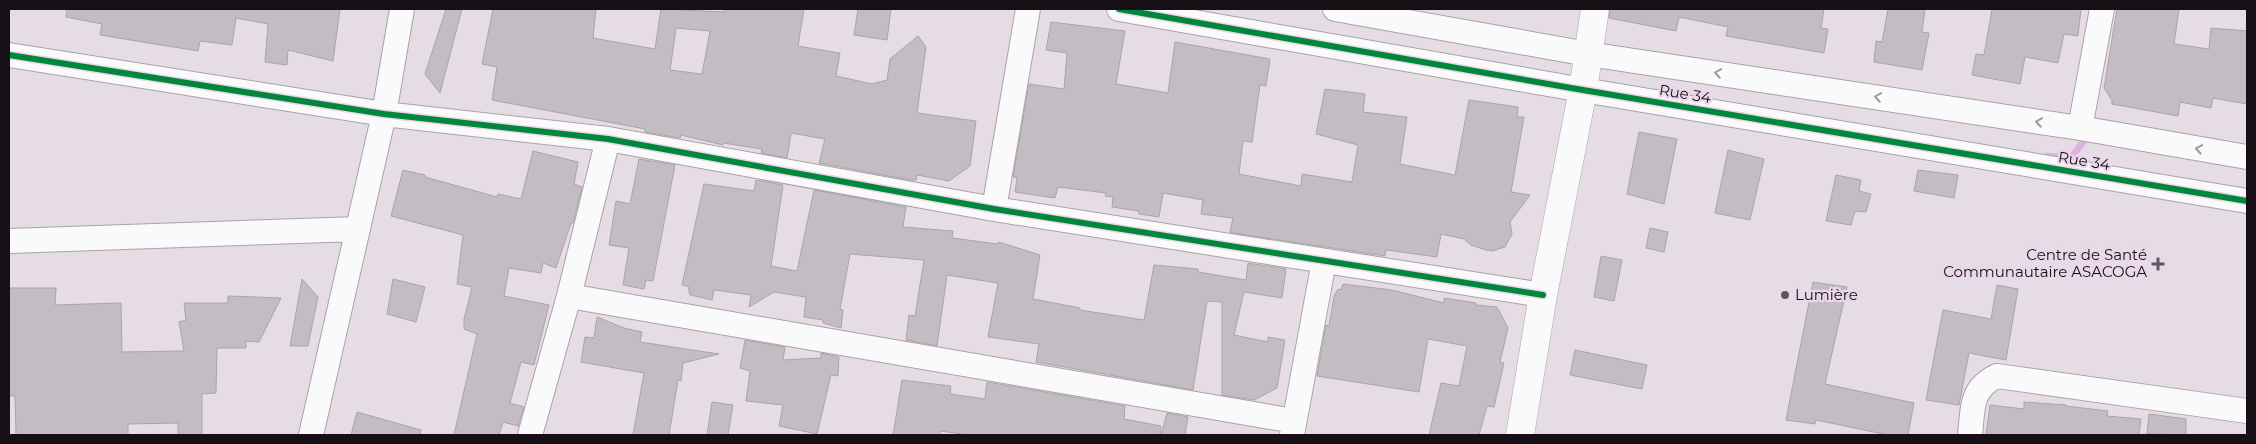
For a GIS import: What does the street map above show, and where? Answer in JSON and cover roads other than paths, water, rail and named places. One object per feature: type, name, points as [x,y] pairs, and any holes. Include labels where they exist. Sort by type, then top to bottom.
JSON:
[{"type":"street","points":[[311,435],[384,114],[402,9]]},
{"type":"street","points":[[994,209],[1028,9]]},
{"type":"street","name":"Rue 34","points":[[1119,9],[1583,90],[2247,201]]},
{"type":"street","name":"Rue 34","points":[[1335,9],[1588,54],[2080,128],[2247,157]]},
{"type":"street","points":[[1520,435],[1543,295],[1583,90],[1595,9]]},
{"type":"street","points":[[2080,128],[2102,9]]},
{"type":"street","points":[[9,55],[384,114],[608,139],[994,209],[1543,295]]},
{"type":"street","points":[[530,435],[569,296],[608,139]]},
{"type":"street","points":[[9,241],[358,229]]},
{"type":"street","points":[[569,296],[1293,428],[1324,261]]},
{"type":"street","points":[[1970,435],[1975,398],[1984,383],[1997,376],[2247,411]]},
{"type":"waterway","points":[[2047,156],[2071,158],[2089,134]]},
{"type":"place","name":"Centre de Santé Communautaire ASACOGA","points":[[2158,264]]},
{"type":"place","name":"Lumière","points":[[1785,295]]}]
